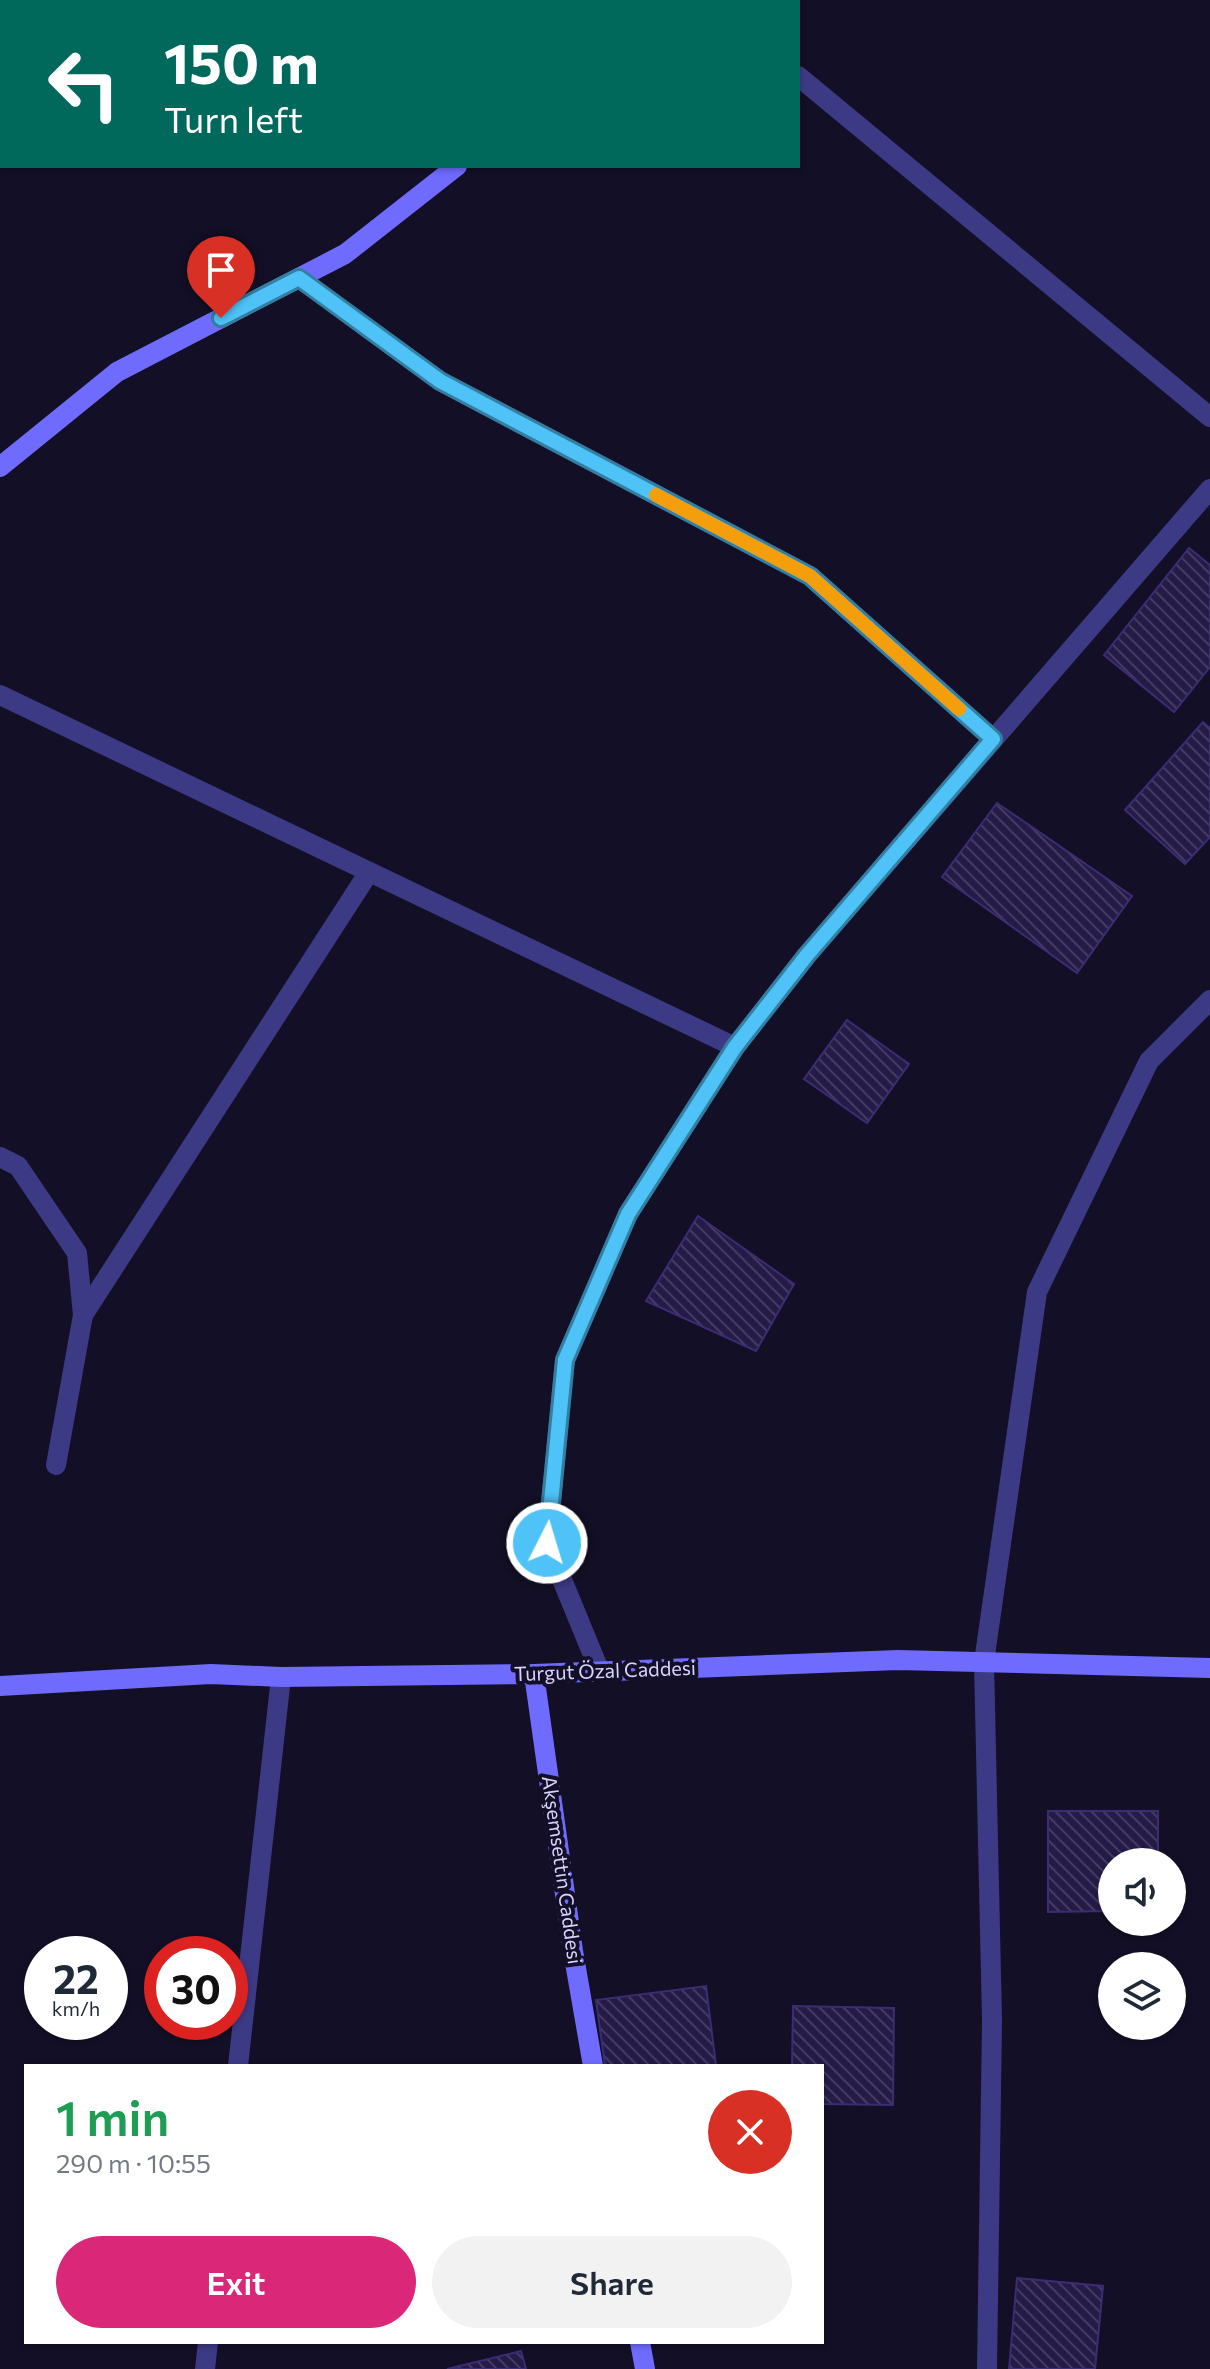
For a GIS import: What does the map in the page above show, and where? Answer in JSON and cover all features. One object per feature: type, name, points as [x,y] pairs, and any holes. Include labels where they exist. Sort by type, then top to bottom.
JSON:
[{"type":"street","points":[[800,78],[1210,417]]},
{"type":"street","points":[[0,467],[117,372],[345,254],[454,168]]},
{"type":"street","points":[[299,278],[440,381],[810,576],[993,739]]},
{"type":"street","points":[[600,1672],[547,1543],[565,1360],[628,1214],[735,1047],[807,955],[1210,489]]},
{"type":"street","points":[[0,695],[735,1047]]},
{"type":"street","points":[[83,1315],[369,872]]},
{"type":"street","points":[[987,2369],[992,2020],[984,1662],[1037,1292],[1149,1061],[1210,1000]]},
{"type":"street","points":[[0,1157],[18,1166],[77,1253],[83,1315],[56,1465]]},
{"type":"street","name":"Turgut Özal Caddesi","points":[[0,1686],[211,1674],[281,1677],[534,1674],[898,1660],[1210,1668]]},
{"type":"street","name":"Akşemsettin Caddesi","points":[[534,1674],[573,1951],[593,2064]]},
{"type":"street","points":[[238,2064],[281,1677]]},
{"type":"street","points":[[205,2369],[208,2344]]},
{"type":"street","points":[[640,2344],[645,2369]]},
{"type":"building","points":[[1189,548],[1210,565],[1210,667],[1174,712],[1104,655]]},
{"type":"building","points":[[1203,722],[1210,728],[1210,837],[1185,864],[1125,810]]},
{"type":"building","points":[[997,803],[1132,896],[1077,973],[942,877]]},
{"type":"building","points":[[847,1020],[909,1064],[867,1123],[804,1079]]},
{"type":"building","points":[[698,1216],[794,1284],[756,1351],[646,1301]]},
{"type":"building","points":[[1048,1811],[1158,1811],[1158,1848],[1098,1848],[1098,1911],[1048,1912]]},
{"type":"building","points":[[706,1986],[716,2064],[605,2064],[596,2000]]},
{"type":"building","points":[[793,2006],[894,2008],[893,2105],[824,2104],[824,2064],[792,2064]]},
{"type":"building","points":[[1017,2278],[1103,2286],[1095,2369],[1009,2369]]},
{"type":"building","points":[[521,2351],[526,2369],[447,2369]]},
{"type":"slow traffic","points":[[656,495],[810,576],[959,709]]},
{"type":"route","points":[[221,318],[299,278],[440,381],[810,576],[993,739],[807,955],[735,1047],[628,1214],[565,1360],[547,1543]]}]
